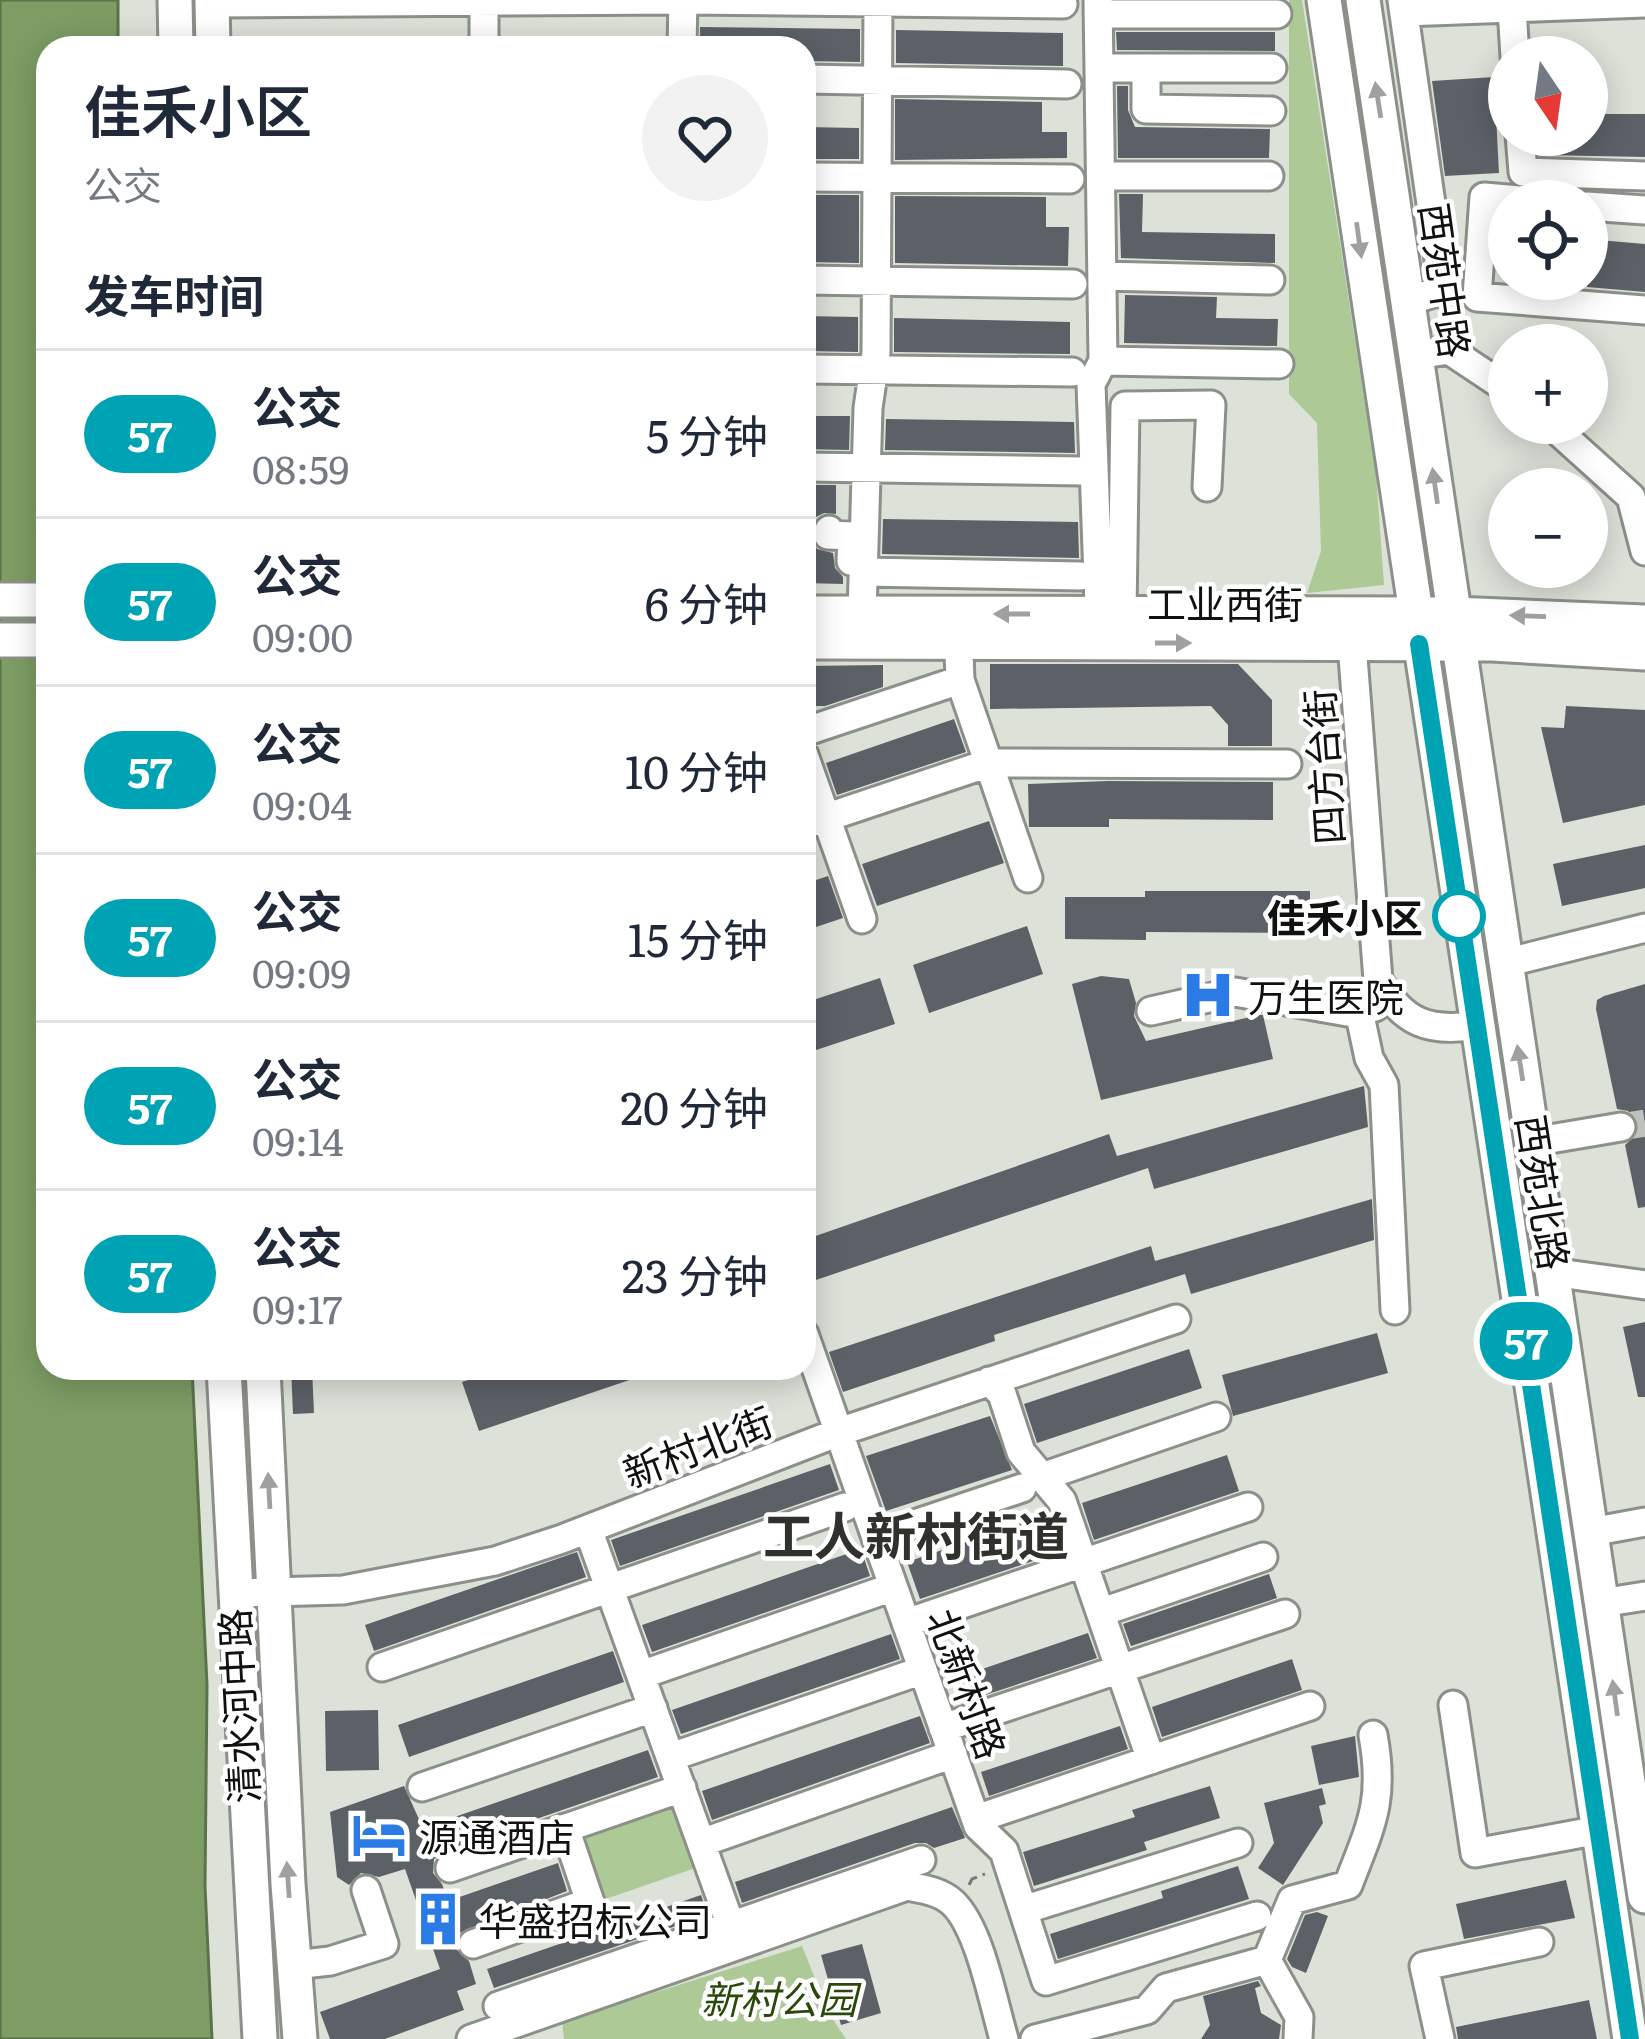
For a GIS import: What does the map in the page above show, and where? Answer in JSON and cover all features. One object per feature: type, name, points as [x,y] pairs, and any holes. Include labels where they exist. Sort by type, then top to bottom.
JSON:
[{"type":"main road","points":[[175,0],[176,36]]},
{"type":"main road","name":"西苑中路","points":[[1324,0],[1416,629]]},
{"type":"main road","name":"西苑中路","points":[[1363,0],[1455,629]]},
{"type":"main road","points":[[212,1],[213,36]]},
{"type":"main road","points":[[0,599],[36,600]]},
{"type":"main road","name":"工业西街","points":[[816,613],[958,628]]},
{"type":"main road","name":"工业西街","points":[[816,641],[958,628],[1107,624],[1455,629],[1645,622]]},
{"type":"main road","name":"工业西街","points":[[1107,624],[1352,644],[1416,629]]},
{"type":"main road","name":"西苑北路","points":[[1416,629],[1630,2039]]},
{"type":"main road","name":"工业西街","points":[[1455,629],[1645,653]]},
{"type":"main road","name":"西苑北路","points":[[1455,629],[1601,1603],[1635,1763],[1645,1896]]},
{"type":"main road","points":[[0,640],[36,640]]},
{"type":"main road","name":"清水河中路","points":[[225,1380],[260,2039]]},
{"type":"main road","name":"清水河中路","points":[[264,1380],[300,2039]]},
{"type":"street","points":[[212,1],[1063,4]]},
{"type":"street","points":[[480,1],[483,36]]},
{"type":"street","points":[[682,1],[682,36]]},
{"type":"street","points":[[852,2],[877,75],[873,370],[863,572],[856,614]]},
{"type":"street","points":[[1408,301],[1437,292],[1442,281],[1403,6],[1645,3]]},
{"type":"street","points":[[1107,624],[1091,384],[1103,361],[1098,7],[1236,7],[1277,14]]},
{"type":"street","points":[[1512,8],[1514,36]]},
{"type":"street","points":[[1099,68],[1272,68]]},
{"type":"street","points":[[1146,68],[1146,109],[1271,111]]},
{"type":"street","points":[[816,78],[877,75],[1067,84]]},
{"type":"street","points":[[1522,156],[1523,172],[1645,176]]},
{"type":"street","points":[[1101,176],[1269,176]]},
{"type":"street","points":[[816,177],[1070,179]]},
{"type":"street","points":[[1488,197],[1484,197],[1477,296],[1488,297]]},
{"type":"street","points":[[1608,207],[1645,210]]},
{"type":"street","points":[[1102,276],[1270,280]]},
{"type":"street","points":[[816,280],[1073,284]]},
{"type":"street","points":[[1525,300],[1645,310]]},
{"type":"street","points":[[1416,355],[1449,350],[1488,377]]},
{"type":"street","points":[[1103,361],[1279,364]]},
{"type":"street","points":[[816,369],[1072,372]]},
{"type":"street","points":[[1107,624],[1125,406],[1211,405],[1208,487]]},
{"type":"street","points":[[1573,444],[1631,497],[1645,550]]},
{"type":"street","points":[[816,467],[1082,471]]},
{"type":"street","points":[[829,530],[829,536],[852,536],[856,614]]},
{"type":"street","points":[[863,572],[1080,576]]},
{"type":"street","points":[[958,628],[960,680],[1028,878]]},
{"type":"street","name":"四方台街","points":[[1352,644],[1378,980],[1390,1002]]},
{"type":"street","points":[[816,728],[960,680]]},
{"type":"street","points":[[816,719],[841,720]]},
{"type":"street","points":[[816,820],[988,764],[1287,764]]},
{"type":"street","points":[[816,825],[862,919]]},
{"type":"street","points":[[1505,963],[1645,928]]},
{"type":"street","points":[[1151,1011],[1235,992],[1353,1012],[1390,1002],[1435,1029],[1477,1025]]},
{"type":"street","points":[[1353,1012],[1384,1085],[1395,1310]]},
{"type":"street","points":[[1532,1142],[1621,1126]]},
{"type":"street","points":[[1551,1272],[1645,1286]]},
{"type":"street","name":"新村北街","points":[[235,1592],[343,1590],[495,1561],[838,1432],[995,1388],[1181,1326]]},
{"type":"street","name":"北新村路","points":[[816,1369],[976,1819],[1004,1851],[1046,1981],[1257,1916]]},
{"type":"street","points":[[995,1388],[1032,1482],[1062,1501],[1151,1760]]},
{"type":"street","points":[[876,1537],[1216,1418]]},
{"type":"street","points":[[906,1623],[1248,1507]]},
{"type":"street","points":[[382,1666],[845,1508]]},
{"type":"street","points":[[1591,1532],[1645,1522]]},
{"type":"street","points":[[588,1529],[731,1926]]},
{"type":"street","points":[[1102,1612],[1263,1557]]},
{"type":"street","points":[[641,1676],[893,1587]]},
{"type":"street","points":[[1601,1603],[1645,1596]]},
{"type":"street","points":[[701,1843],[1121,1668],[1285,1614]]},
{"type":"street","points":[[670,1757],[923,1670]]},
{"type":"street","points":[[1453,1705],[1475,1853],[1599,1830]]},
{"type":"street","points":[[976,1819],[1310,1706]]},
{"type":"street","points":[[422,1787],[653,1708]]},
{"type":"street","points":[[1267,1960],[1292,1900],[1348,1885],[1378,1806],[1380,1774],[1373,1735]]},
{"type":"street","points":[[450,1868],[682,1788]]},
{"type":"street","points":[[472,1944],[590,1902],[565,1828]]},
{"type":"street","points":[[1023,1910],[1238,1843]]},
{"type":"street","points":[[498,2006],[921,1860]]},
{"type":"street","points":[[472,2039],[908,1886],[934,1891],[953,1903],[983,1966],[1003,2037]]},
{"type":"street","points":[[294,1965],[330,1961],[384,1943],[366,1890]]},
{"type":"street","points":[[1440,2039],[1424,1966],[1538,1942]]},
{"type":"street","points":[[1035,2039],[1147,2010],[1166,1988],[1267,1960]]},
{"type":"street","points":[[1267,1960],[1298,2017],[1298,2039]]},
{"type":"path","points":[[953,1903],[972,1879],[1009,1866]]},
{"type":"green space","points":[[1289,0],[1302,0],[1376,474],[1384,585],[1307,593],[1321,551],[1317,423],[1289,394]]},
{"type":"green space","points":[[680,1805],[701,1866],[600,1901],[579,1840]]},
{"type":"green space","name":"新村公园","points":[[802,1946],[830,2015],[846,2039],[564,2039],[562,2022]]},
{"type":"shaded area","points":[[0,0],[118,0],[118,36],[36,36],[36,1380],[193,1380],[207,1685],[205,1886],[212,2039],[0,2039]]},
{"type":"building","points":[[700,27],[860,29],[860,62],[816,61],[816,36],[700,36]]},
{"type":"building","points":[[896,30],[1063,33],[1063,66],[896,63]]},
{"type":"building","points":[[1116,32],[1275,32],[1275,51],[1117,50]]},
{"type":"building","points":[[1488,77],[1488,156],[1498,156],[1499,173],[1445,176],[1432,81]]},
{"type":"building","points":[[1117,86],[1128,86],[1128,110],[1135,127],[1270,129],[1269,158],[1118,158]]},
{"type":"building","points":[[895,99],[1042,102],[1042,132],[1067,132],[1067,158],[895,160]]},
{"type":"building","points":[[1608,114],[1645,114],[1645,157],[1592,156],[1608,156]]},
{"type":"building","points":[[816,127],[859,128],[859,159],[816,159]]},
{"type":"building","points":[[1119,194],[1143,194],[1142,232],[1275,234],[1275,263],[1121,258]]},
{"type":"building","points":[[816,195],[859,195],[859,263],[816,262]]},
{"type":"building","points":[[895,196],[1046,197],[1046,227],[1069,227],[1068,266],[895,263]]},
{"type":"building","points":[[1608,241],[1645,244],[1645,292],[1608,289]]},
{"type":"building","points":[[1125,295],[1217,297],[1216,318],[1278,319],[1277,346],[1124,343]]},
{"type":"building","points":[[816,316],[858,317],[858,352],[816,351]]},
{"type":"building","points":[[894,318],[1070,322],[1070,354],[894,352]]},
{"type":"building","points":[[816,416],[850,416],[849,450],[816,449]]},
{"type":"building","points":[[886,419],[1074,422],[1075,453],[885,450]]},
{"type":"building","points":[[816,485],[836,485],[836,514],[816,517]]},
{"type":"building","points":[[883,519],[1078,522],[1079,558],[882,554]]},
{"type":"building","points":[[816,547],[833,553],[843,584],[816,583]]},
{"type":"building","points":[[990,664],[1238,664],[1272,700],[1272,746],[1228,746],[1228,725],[1211,706],[990,709]]},
{"type":"building","points":[[883,665],[883,687],[816,706],[816,666]]},
{"type":"building","points":[[1566,706],[1645,710],[1645,805],[1563,823],[1541,727],[1564,728]]},
{"type":"building","points":[[954,719],[966,752],[837,795],[826,763]]},
{"type":"building","points":[[1273,782],[1273,820],[1109,819],[1109,827],[1029,827],[1028,784]]},
{"type":"building","points":[[989,821],[1004,863],[877,906],[862,864]]},
{"type":"building","points":[[1645,845],[1645,888],[1562,906],[1553,864]]},
{"type":"building","points":[[828,876],[843,918],[816,927],[816,880]]},
{"type":"building","points":[[1145,891],[1310,891],[1310,933],[1146,932],[1146,940],[1065,939],[1065,897],[1145,897]]},
{"type":"building","points":[[1027,926],[1043,974],[929,1013],[913,965]]},
{"type":"building","points":[[1101,976],[1129,979],[1136,1003],[1134,1016],[1146,1041],[1263,1015],[1273,1059],[1101,1100],[1072,984]]},
{"type":"building","points":[[880,978],[895,1024],[816,1050],[816,999]]},
{"type":"building","points":[[1645,984],[1645,1207],[1638,1208],[1625,1145],[1637,1134],[1638,1123],[1628,1111],[1617,1109],[1596,1009],[1597,1000],[1604,996]]},
{"type":"building","points":[[1364,1086],[1368,1127],[1154,1189],[1148,1168],[816,1280],[816,1236],[1109,1134],[1117,1156]]},
{"type":"building","points":[[1372,1199],[1374,1240],[1191,1294],[1185,1274],[994,1335],[995,1341],[843,1392],[829,1352],[1151,1246],[1155,1261]]},
{"type":"building","points":[[1645,1322],[1645,1397],[1638,1397],[1623,1327]]},
{"type":"building","points":[[1377,1333],[1388,1373],[1233,1416],[1222,1375]]},
{"type":"building","points":[[1189,1349],[1202,1388],[1037,1443],[1024,1404]]},
{"type":"building","points":[[292,1380],[313,1380],[314,1413],[293,1414]]},
{"type":"building","points":[[468,1380],[629,1380],[479,1431],[462,1382]]},
{"type":"building","points":[[990,1416],[1012,1470],[886,1511],[866,1456]]},
{"type":"building","points":[[1227,1455],[1239,1491],[1094,1540],[1082,1503]]},
{"type":"building","points":[[830,1464],[839,1490],[620,1566],[611,1540]]},
{"type":"building","points":[[1048,1514],[1060,1552],[920,1599],[907,1562]]},
{"type":"building","points":[[861,1549],[870,1576],[652,1652],[642,1625]]},
{"type":"building","points":[[577,1552],[586,1577],[374,1651],[365,1625]]},
{"type":"building","points":[[1269,1574],[1277,1598],[1131,1646],[1123,1624]]},
{"type":"building","points":[[1088,1633],[1097,1658],[961,1703],[953,1679]]},
{"type":"building","points":[[891,1634],[900,1659],[681,1734],[672,1710]]},
{"type":"building","points":[[613,1651],[624,1682],[409,1757],[398,1725]]},
{"type":"building","points":[[1292,1659],[1302,1690],[1162,1737],[1152,1707]]},
{"type":"building","name":"源通酒店","points":[[378,1710],[379,1770],[326,1771],[325,1711]]},
{"type":"building","points":[[920,1716],[930,1743],[712,1820],[702,1791]]},
{"type":"building","points":[[1120,1726],[1128,1749],[989,1796],[981,1772]]},
{"type":"building","points":[[1355,1736],[1359,1777],[1319,1785],[1311,1746]]},
{"type":"building","points":[[648,1750],[658,1777],[444,1851],[434,1859],[433,1873],[448,1901],[558,1863],[567,1891],[459,1933],[456,1949],[469,1961],[476,1984],[457,1991],[464,2010],[385,2039],[330,2039],[320,2012],[440,1969],[405,1869],[379,1877],[361,1873],[349,1885],[337,1877],[330,1812],[404,1786],[423,1828]]},
{"type":"building","points":[[1210,1786],[1220,1818],[1144,1842],[1147,1850],[1034,1886],[1023,1852],[1135,1817],[1132,1810]]},
{"type":"building","points":[[1322,1788],[1323,1823],[1283,1885],[1258,1868],[1274,1843],[1264,1803]]},
{"type":"building","points":[[952,1807],[965,1838],[934,1848],[915,1843],[742,1903],[735,1882]]},
{"type":"building","points":[[1238,1866],[1249,1899],[1058,1959],[1050,1934],[1163,1898],[1161,1891]]},
{"type":"building","points":[[1566,1880],[1575,1918],[1464,1939],[1456,1904]]},
{"type":"building","points":[[701,1895],[708,1915],[494,1988],[487,1969]]},
{"type":"building","points":[[1305,1915],[1328,1916],[1306,1973],[1287,1959]]},
{"type":"building","points":[[862,1944],[881,2013],[841,2025],[821,1955]]},
{"type":"building","points":[[1258,1981],[1261,1986],[1255,1988],[1261,2013],[1281,2025],[1279,2039],[1201,2039],[1210,2025],[1203,1996]]},
{"type":"building","points":[[1589,2000],[1597,2039],[1458,2039],[1456,2027]]},
{"type":"tunnel","points":[[1621,1127],[1645,1123]]},
{"type":"bus line","name":"57","points":[[1419,644],[1630,2039]]},
{"type":"place","name":"佳禾小区","points":[[1459,916]]},
{"type":"place","name":"万生医院","points":[[1208,995]]},
{"type":"place","name":"源通酒店","points":[[379,1835]]},
{"type":"place","name":"华盛招标公司","points":[[438,1919]]},
{"type":"district","name":"工人新村街道","points":[[916,1533]]}]
